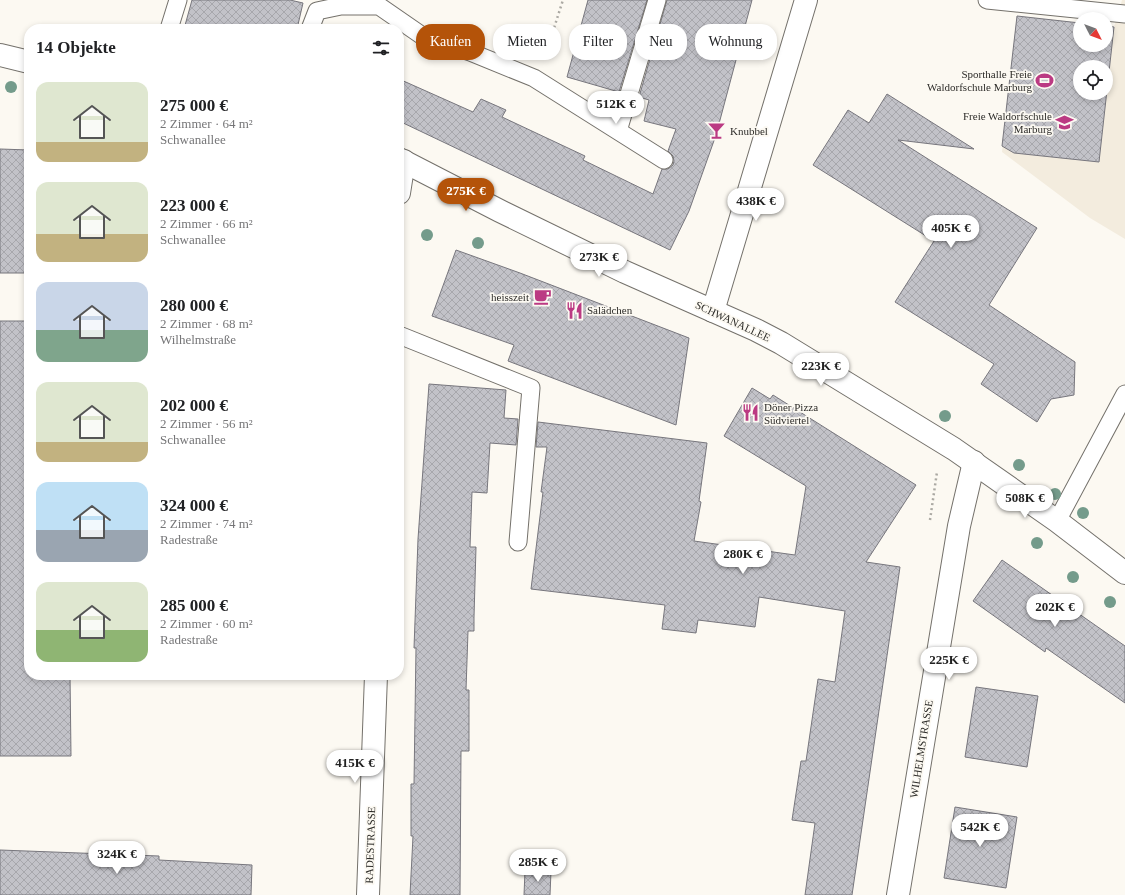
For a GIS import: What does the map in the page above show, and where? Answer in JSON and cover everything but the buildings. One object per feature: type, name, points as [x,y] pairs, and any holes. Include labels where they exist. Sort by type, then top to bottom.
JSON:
[{"type":"street","points":[[713,310],[806,0]]},
{"type":"street","points":[[0,55],[24,61]]},
{"type":"street","name":"SCHWANALLEE","points":[[404,161],[500,211],[625,272],[713,310],[781,343],[974,462],[1057,521],[1125,573]]},
{"type":"street","name":"WILHELMSTRASSE","points":[[898,895],[958,526],[974,462]]},
{"type":"street","name":"RADESTRASSE","points":[[368,895],[376,680]]},
{"type":"lane","points":[[171,24],[178,0]]},
{"type":"lane","points":[[618,131],[657,0]]},
{"type":"lane","points":[[988,0],[1125,14]]},
{"type":"lane","points":[[312,24],[317,11],[341,6],[379,6],[421,35],[470,52],[538,81],[664,160]]},
{"type":"lane","points":[[404,337],[531,388],[518,542]]},
{"type":"lane","points":[[1057,521],[1125,394]]},
{"type":"path","points":[[538,81],[563,0]]},
{"type":"shaded area","name":"Freie Waldorfschule Marburg","points":[[1122,0],[1125,0],[1125,239],[1090,218],[1002,152],[1017,16],[1073,22],[1073,52],[1113,52],[1113,27]]},
{"type":"place","name":"Sporthalle Freie Waldorfschule Marburg","points":[[1045,80]]},
{"type":"place","name":"Freie Waldorfschule Marburg","points":[[1065,122]]},
{"type":"place","name":"Knubbel","points":[[717,131]]},
{"type":"place","name":"heisszeit","points":[[542,297]]},
{"type":"place","name":"Salädchen","points":[[574,310]]},
{"type":"place","name":"Döner Pizza Südviertel","points":[[751,413]]}]
